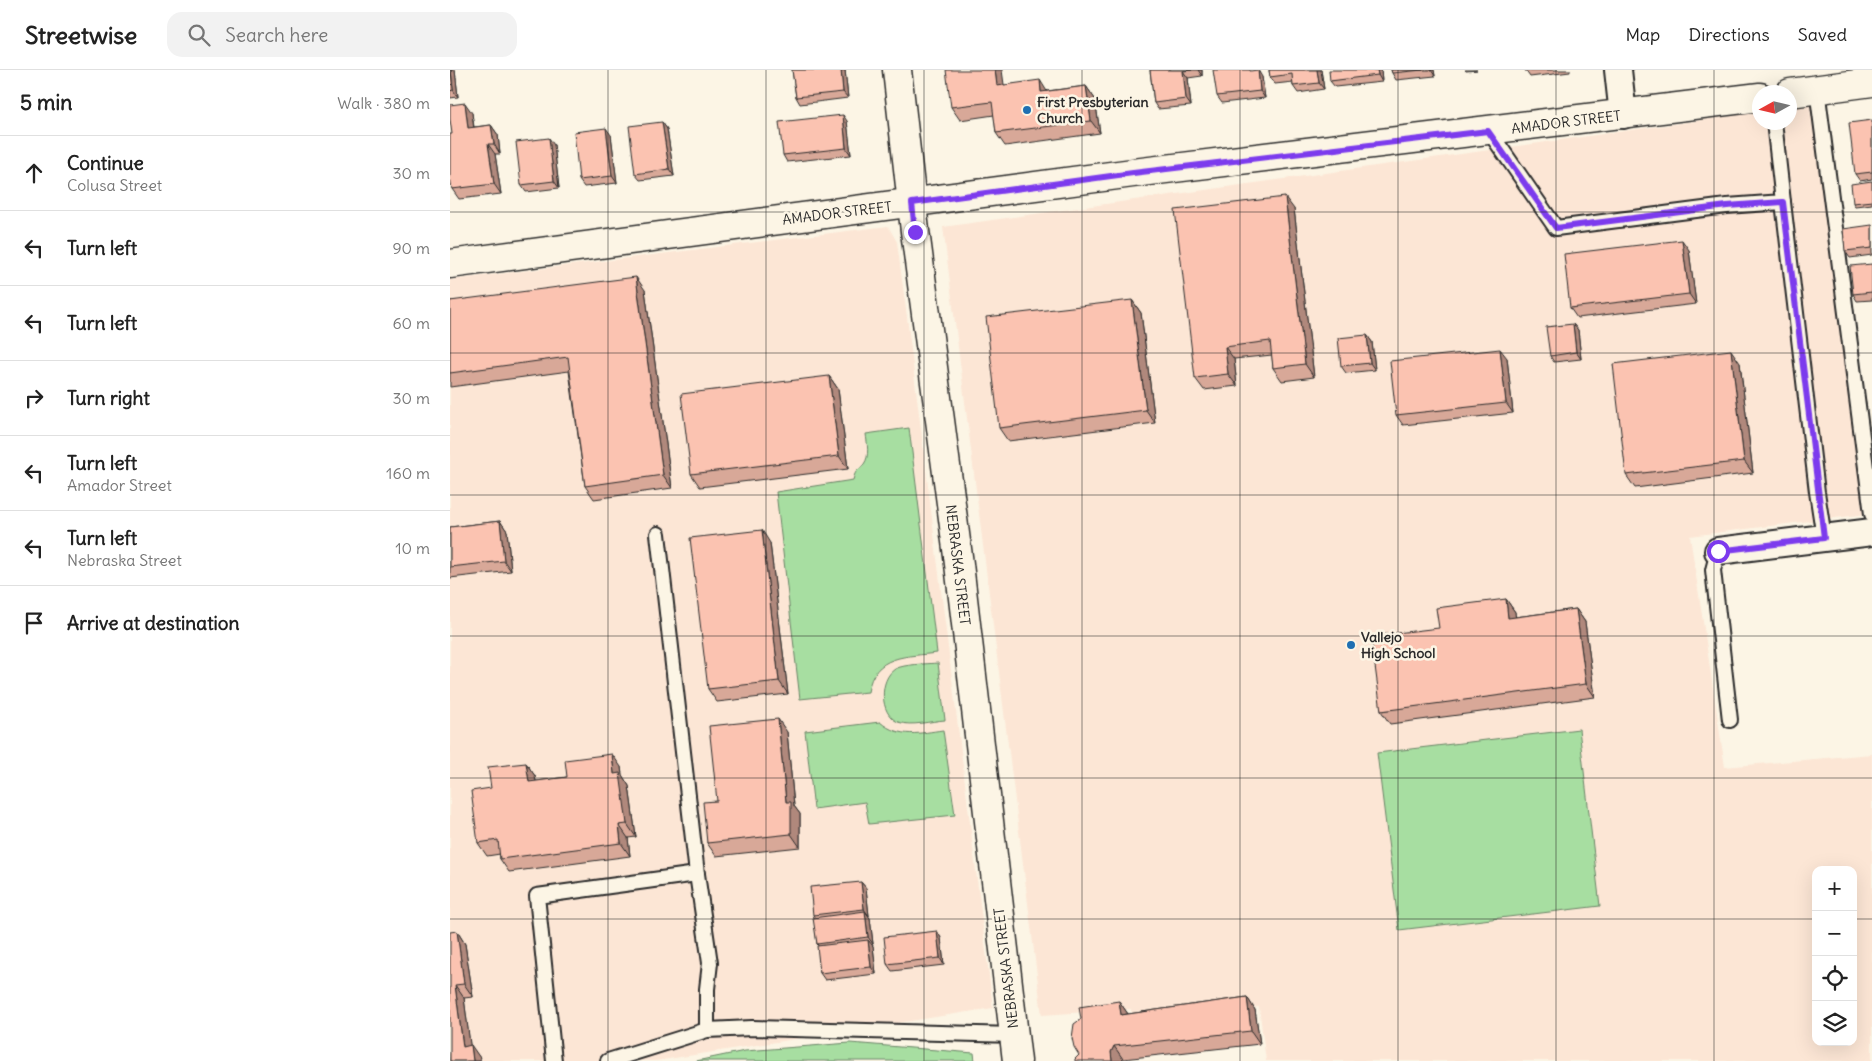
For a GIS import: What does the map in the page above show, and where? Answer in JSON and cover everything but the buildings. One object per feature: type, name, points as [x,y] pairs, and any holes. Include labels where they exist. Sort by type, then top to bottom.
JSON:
[{"type":"street","name":"NEBRASKA STREET","points":[[897,70],[912,203],[959,564],[1015,1048]]},
{"type":"street","points":[[1618,70],[1624,115]]},
{"type":"street","points":[[1797,92],[1872,82]]},
{"type":"street","name":"AMADOR STREET","points":[[450,264],[1143,172],[1752,98]]},
{"type":"street","points":[[1718,551],[1872,532]]},
{"type":"lane","points":[[1817,90],[1872,514]]},
{"type":"lane","points":[[1775,130],[1824,538]]},
{"type":"lane","points":[[1488,131],[1556,228],[1727,206],[1783,202]]},
{"type":"lane","points":[[658,534],[697,874],[710,963],[707,989],[708,1030]]},
{"type":"lane","points":[[1718,551],[1712,570],[1730,720]]},
{"type":"lane","points":[[554,1061],[537,896],[697,874]]},
{"type":"lane","points":[[608,1061],[708,1030],[752,1028],[1015,1048]]},
{"type":"shaded area","name":"Vallejo High School","points":[[1815,104],[1867,514],[1690,536],[1725,767],[1872,754],[1872,1061],[1266,1061],[1259,1007],[1133,1021],[1131,1009],[1042,1015],[943,227],[1752,113],[1752,130],[1797,130],[1797,106]]},
{"type":"shaded area","points":[[888,226],[897,242],[993,1008],[656,1061],[450,1061],[450,280]]},
{"type":"green space","points":[[909,428],[937,653],[903,657],[884,664],[877,670],[871,680],[868,692],[800,699],[776,492],[853,480],[856,472],[866,461],[868,449],[866,434]]},
{"type":"green space","points":[[938,663],[945,720],[909,724],[898,722],[892,718],[887,712],[883,696],[886,680],[890,674],[895,669],[904,666]]},
{"type":"green space","points":[[880,722],[895,731],[910,734],[943,730],[955,815],[869,824],[865,802],[814,809],[805,731]]},
{"type":"green space","points":[[1579,729],[1600,906],[1399,930],[1377,753]]},
{"type":"green space","points":[[850,1043],[974,1053],[975,1061],[696,1061],[745,1051]]},
{"type":"place","name":"First Presbyterian Church","points":[[1027,110]]},
{"type":"place","name":"Vallejo High School","points":[[1351,645]]},
{"type":"route","points":[[915,232],[912,203],[1133,173],[1488,131],[1556,228],[1727,206],[1783,202],[1824,538],[1718,551]]}]
